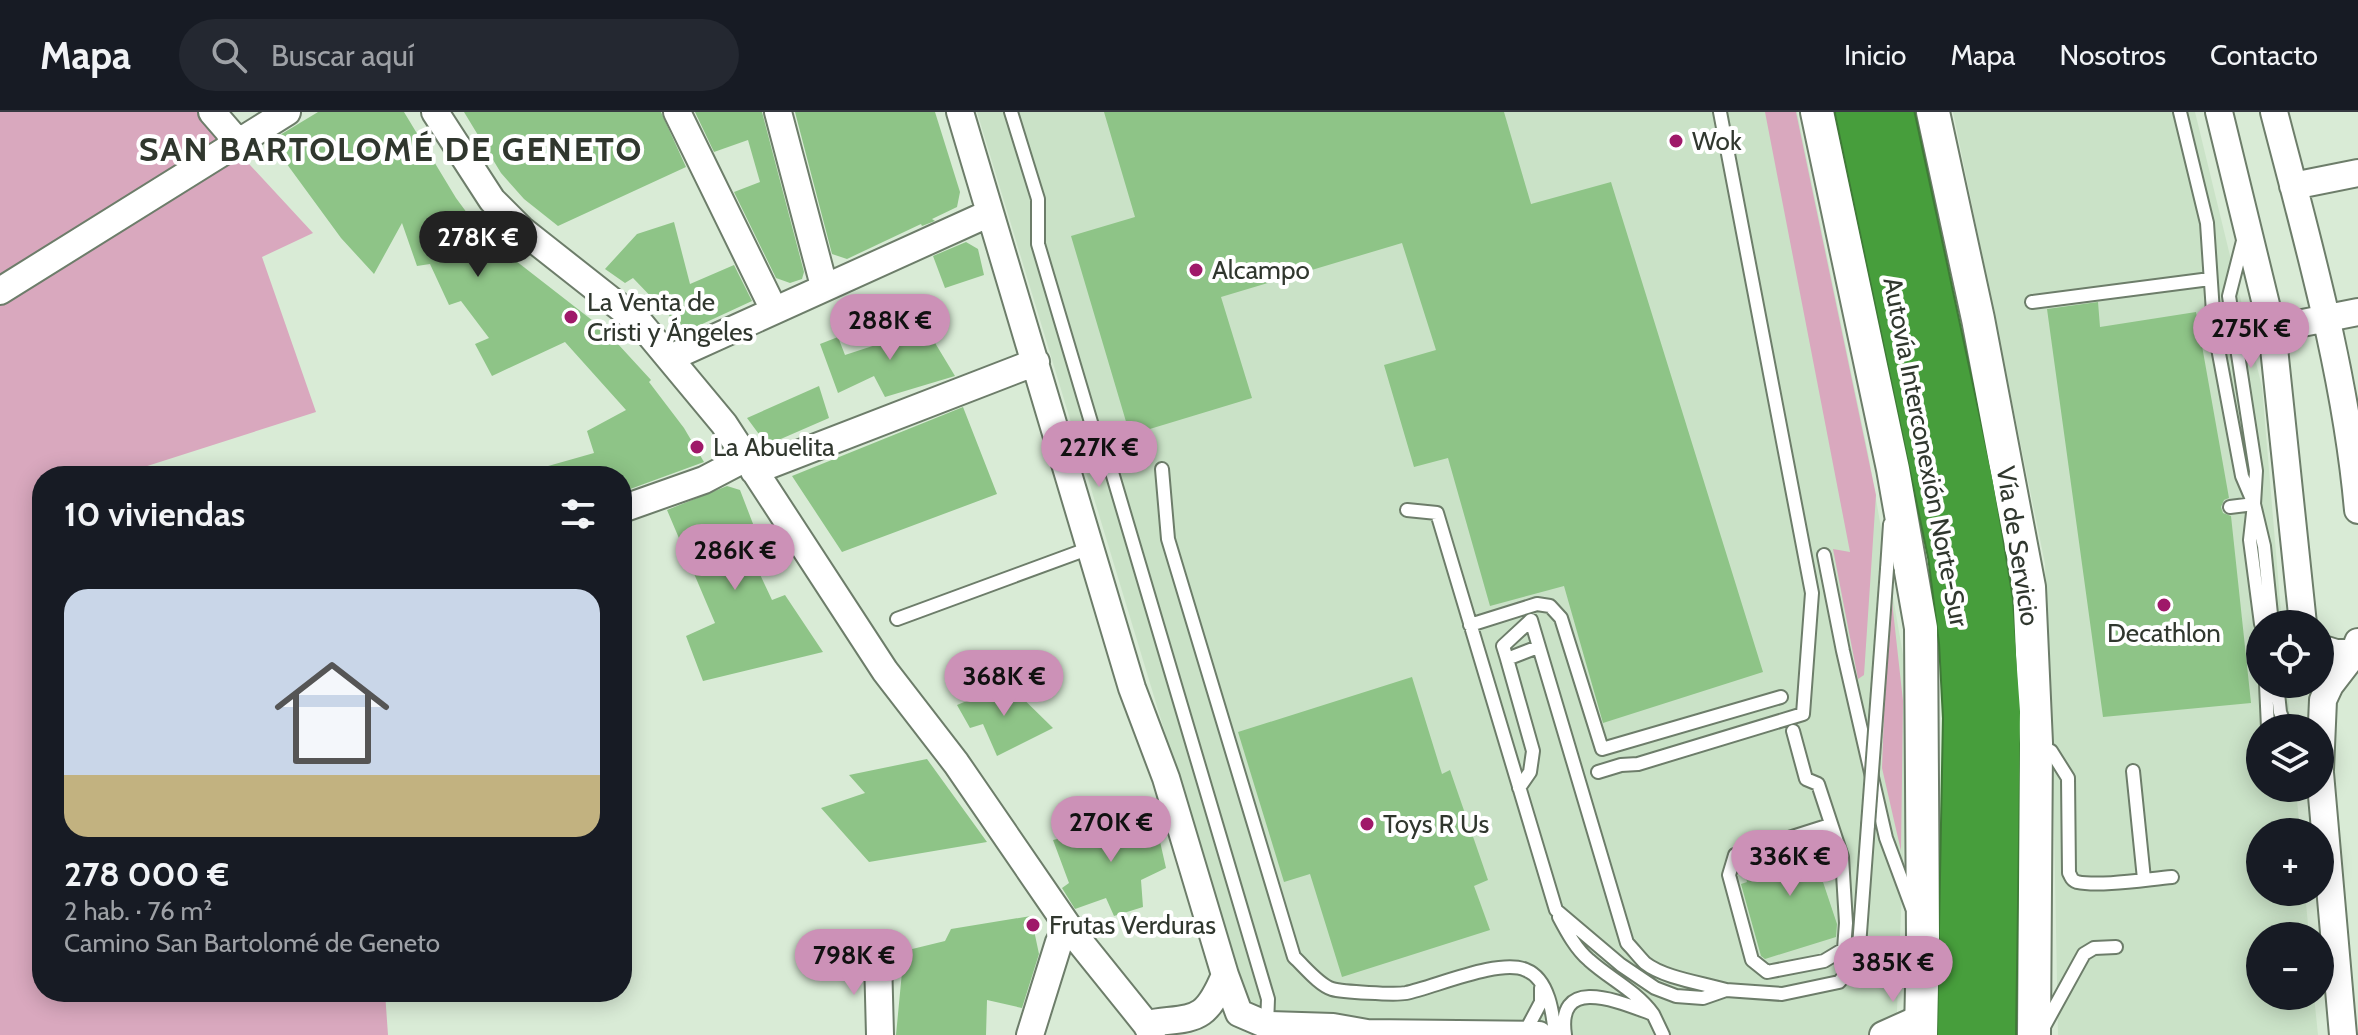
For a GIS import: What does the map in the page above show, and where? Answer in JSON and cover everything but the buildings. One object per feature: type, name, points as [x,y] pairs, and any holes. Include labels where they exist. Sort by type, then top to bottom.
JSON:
[{"type":"highway","name":"Autovía Interconexión Norte-Sur","points":[[1858,112],[1951,555],[1962,642],[1966,718],[1934,1029]]},
{"type":"highway","name":"Autovía Interconexión Norte-Sur","points":[[1891,112],[1971,485],[1990,601],[1998,712],[1993,1035]]},
{"type":"street","points":[[212,112],[238,142]]},
{"type":"street","points":[[0,291],[287,112]]},
{"type":"street","points":[[435,112],[492,200],[522,230],[640,323],[724,424],[885,671],[956,763],[1072,932],[1149,1029],[1195,1025],[1211,1006],[1225,975]]},
{"type":"street","points":[[677,112],[774,310]]},
{"type":"street","points":[[778,112],[824,286]]},
{"type":"street","points":[[960,112],[1132,688],[1166,778],[1239,1013],[1267,1030],[1333,1027],[1365,1034],[1539,1035]]},
{"type":"street","points":[[1817,112],[1893,469],[1921,628],[1923,937],[1934,1029],[1883,1035]]},
{"type":"street","name":"Vía de Servicio","points":[[1933,112],[1978,319],[2029,587],[2036,743],[2035,1035]]},
{"type":"street","points":[[2219,112],[2272,329],[2302,610]]},
{"type":"street","points":[[2274,112],[2327,318],[2356,452],[2358,510]]},
{"type":"street","points":[[2293,186],[2358,173]]},
{"type":"street","points":[[670,358],[990,213]]},
{"type":"street","points":[[2272,329],[2358,312]]},
{"type":"street","points":[[632,505],[1036,362]]},
{"type":"street","points":[[2334,652],[2357,654]]},
{"type":"street","points":[[2322,714],[2323,700],[2330,685],[2357,654]]},
{"type":"street","points":[[2323,802],[2343,1035]]},
{"type":"street","points":[[1030,1035],[1059,942],[1072,932]]},
{"type":"street","points":[[878,958],[880,1035]]},
{"type":"lane","points":[[1011,112],[1038,199],[1038,244],[1099,449],[1116,484],[1268,999],[1267,1030]]},
{"type":"lane","points":[[1598,772],[1638,764],[1803,714],[1812,593],[1720,112]]},
{"type":"lane","points":[[2180,112],[2207,223],[2214,327],[2242,476],[2254,504],[2264,546],[2271,610]]},
{"type":"lane","points":[[2248,223],[2229,296],[2256,471],[2250,540],[2259,610]]},
{"type":"lane","points":[[2032,302],[2210,279]]},
{"type":"lane","points":[[1162,469],[1168,539],[1294,957],[1330,989],[1403,994],[1508,967],[1525,969],[1535,975],[1549,1000],[1555,1035]]},
{"type":"lane","points":[[1519,788],[1530,772],[1533,751],[1503,646],[1531,620],[1627,943],[1647,964],[1677,978],[1726,990],[1782,994],[1839,982],[1858,960],[1893,469]]},
{"type":"lane","points":[[2230,507],[2254,504]]},
{"type":"lane","points":[[1407,510],[1437,513],[1556,910],[1567,932],[1587,959],[1641,998],[1663,1035]]},
{"type":"lane","points":[[897,619],[1090,548]]},
{"type":"lane","points":[[1824,555],[1886,838],[1923,937]]},
{"type":"lane","points":[[1470,625],[1537,604],[1550,606],[1561,618],[1602,749],[1781,697]]},
{"type":"lane","points":[[1507,659],[1538,647]]},
{"type":"lane","points":[[1793,731],[1806,779],[1818,784],[1842,857],[1846,923],[1844,949],[1824,961],[1767,972],[1752,960],[1729,875],[1735,855],[1830,825]]},
{"type":"lane","points":[[2036,743],[2051,751],[2068,778],[2069,873],[2072,879],[2092,882],[2172,877]]},
{"type":"lane","points":[[2133,771],[2144,879]]},
{"type":"lane","points":[[1556,910],[1621,965],[1655,988],[1676,996],[1703,998],[1726,990]]},
{"type":"lane","points":[[2035,1035],[2044,1029],[2084,954],[2094,948],[2116,947]]},
{"type":"lane","points":[[1524,1035],[1541,1002],[1541,985]]},
{"type":"lane","points":[[1565,1035],[1565,1012],[1571,1003],[1582,997],[1609,999],[1653,1014]]},
{"type":"shaded area","points":[[0,112],[201,112],[313,233],[262,257],[316,412],[147,466],[32,466],[32,1002],[386,1002],[388,1035],[0,1035]]},
{"type":"shaded area","points":[[977,112],[1797,112],[1868,453],[1910,695],[1896,1035],[1271,1035],[1249,1010]]},
{"type":"shaded area","points":[[1765,112],[1796,112],[1876,495],[1864,675],[1858,679],[1833,549],[1850,552]]},
{"type":"shaded area","points":[[1953,112],[2195,112],[2262,387],[2281,610],[2246,610],[2246,698],[2288,698],[2290,714],[2246,714],[2246,802],[2297,802],[2299,818],[2246,818],[2246,906],[2306,906],[2308,922],[2246,922],[2246,1010],[2315,1010],[2318,1035],[2058,1035],[2045,564]]},
{"type":"shaded area","points":[[1889,574],[1903,701],[1901,851],[1882,768]]},
{"type":"place","name":"Wok","points":[[1676,141]]},
{"type":"place","name":"Alcampo","points":[[1196,270]]},
{"type":"place","name":"La Venta de Cristi y Ángeles","points":[[571,317]]},
{"type":"place","name":"La Abuelita","points":[[697,447]]},
{"type":"place","name":"Decathlon","points":[[2164,605]]},
{"type":"place","name":"Toys R Us","points":[[1367,824]]},
{"type":"place","name":"Frutas Verduras","points":[[1033,925]]},
{"type":"district","name":"SAN BARTOLOMÉ DE GENETO","points":[[391,149]]}]
